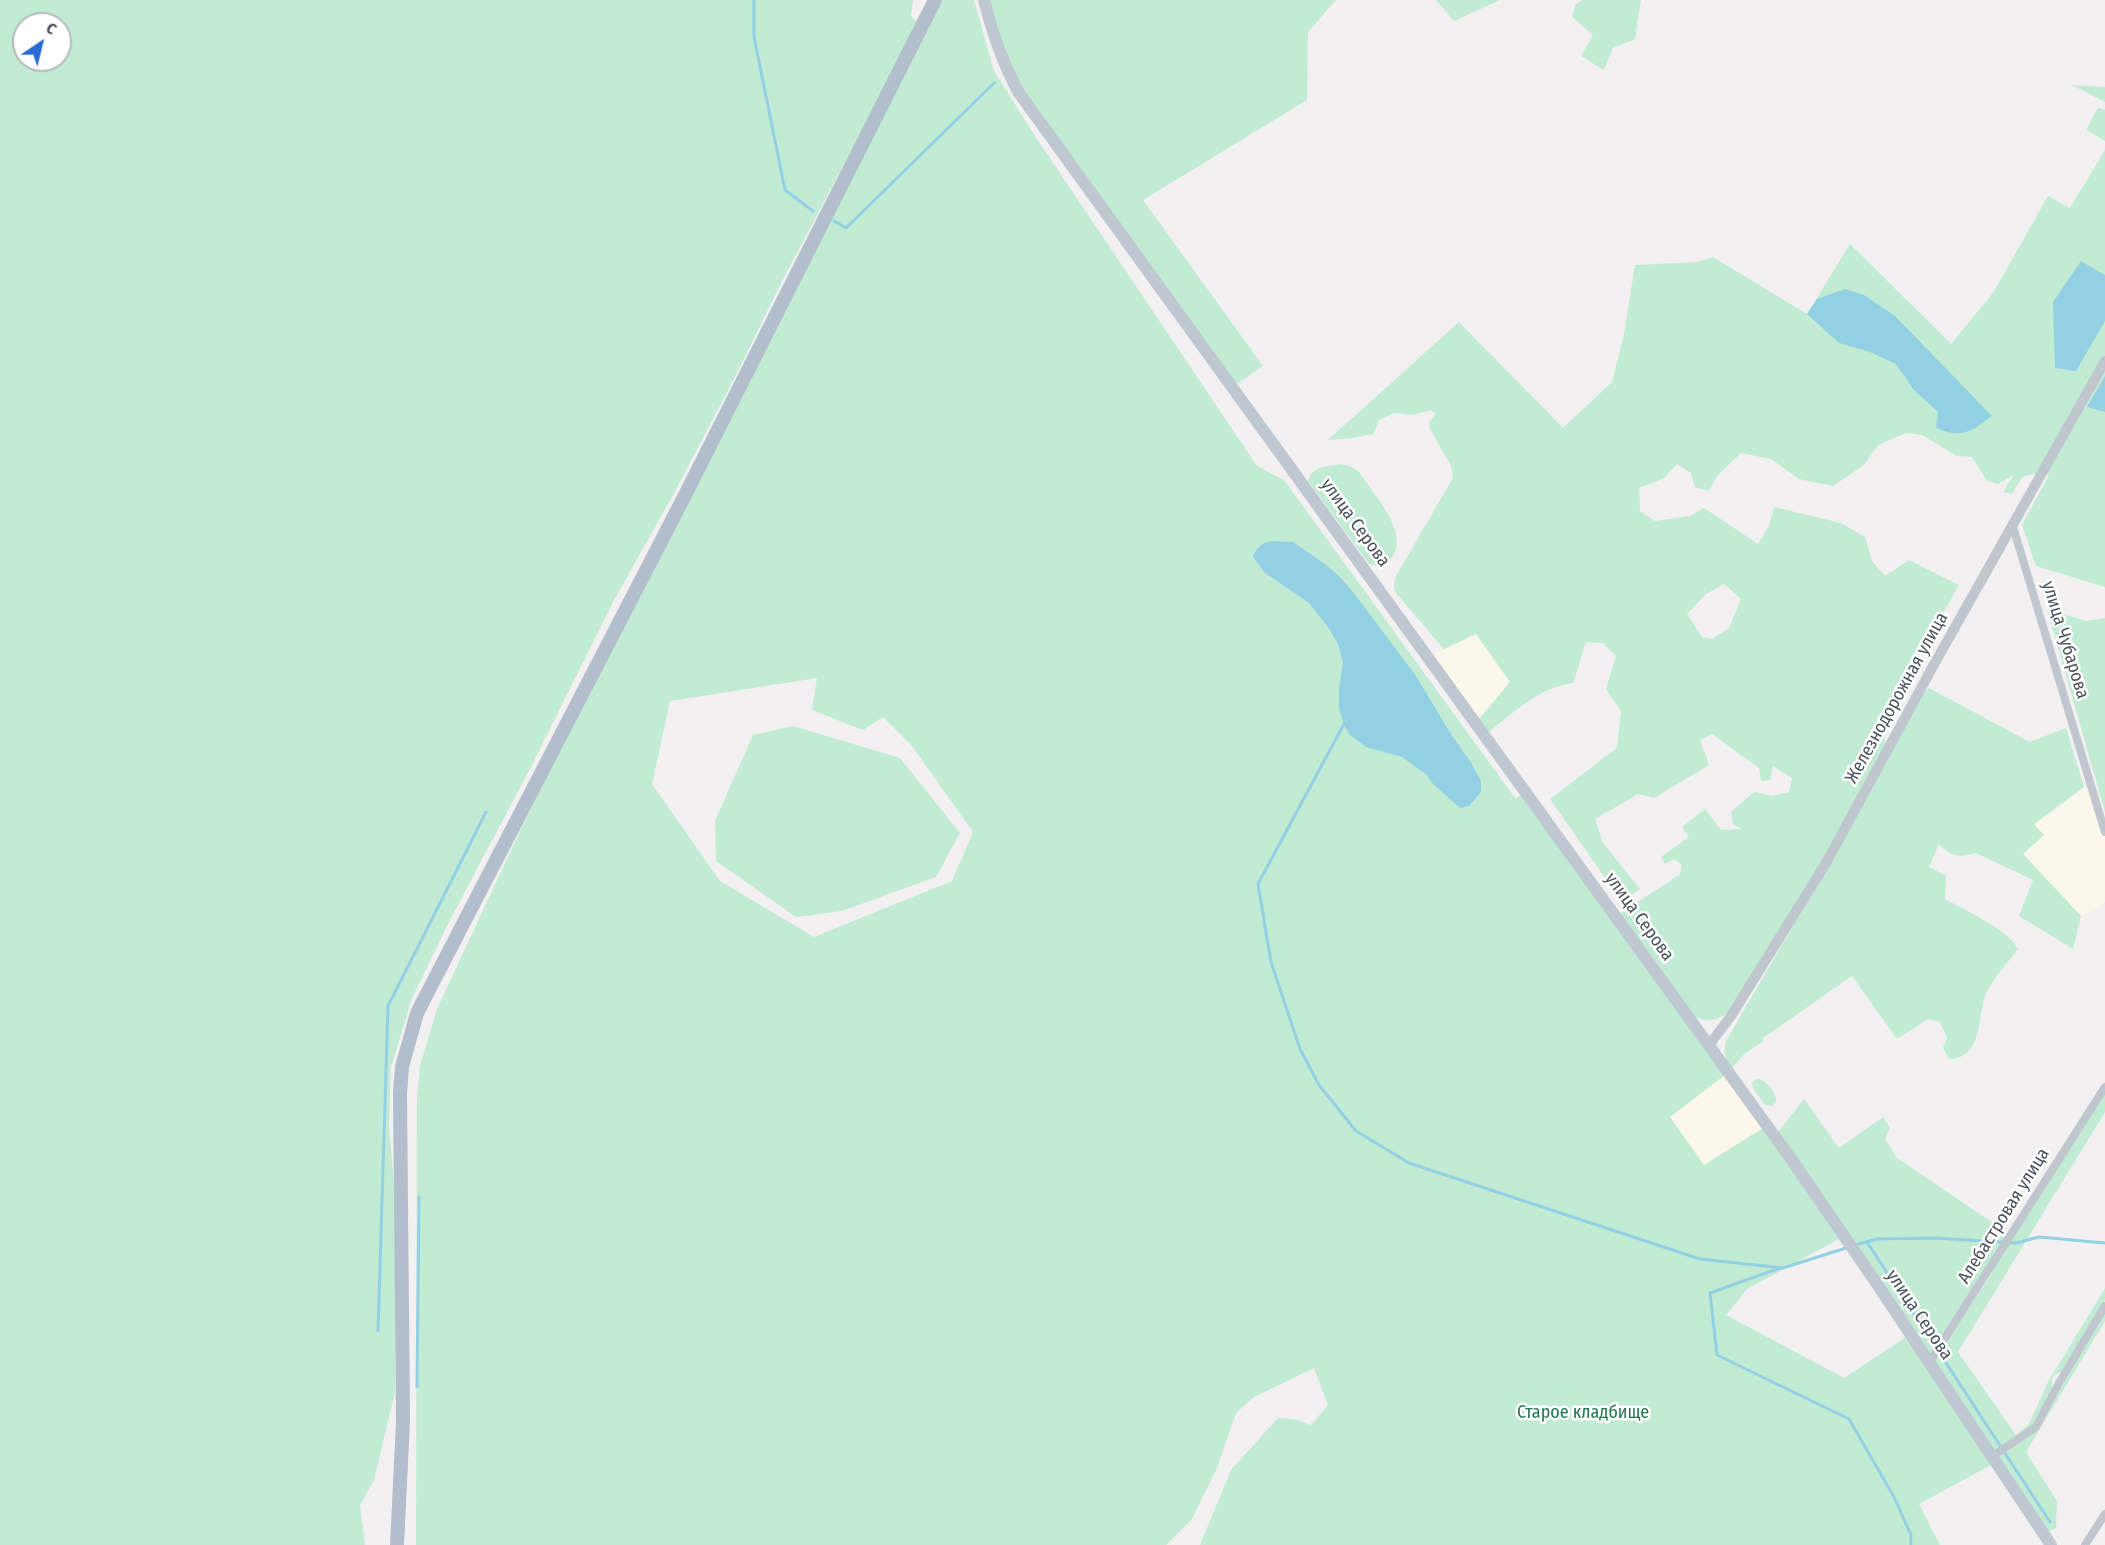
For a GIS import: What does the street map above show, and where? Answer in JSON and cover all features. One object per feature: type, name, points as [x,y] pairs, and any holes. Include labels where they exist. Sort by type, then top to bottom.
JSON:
[{"type":"main road","points":[[397,1545],[403,1421],[400,1093],[402,1067],[417,1013],[682,501],[935,0]]},
{"type":"main road","name":"улица Серова","points":[[984,0],[1005,67],[1019,93],[1789,1156],[2051,1545]]},
{"type":"street","name":"Железнодорожная улица","points":[[1709,1045],[1731,1016],[1826,863],[1932,668],[2105,361]]},
{"type":"street","name":"улица Чубарова","points":[[2013,527],[2105,832]]},
{"type":"street","name":"Алебастровая улица","points":[[1929,1363],[2105,1087]]},
{"type":"street","points":[[1991,1457],[2036,1427],[2059,1383],[2105,1306]]},
{"type":"street","points":[[2085,1545],[2105,1514]]},
{"type":"shaded area","points":[[1476,634],[1510,682],[1479,719],[1432,655]]},
{"type":"shaded area","points":[[2090,784],[2105,832],[2105,902],[2081,916],[2023,854],[2043,835],[2034,825]]},
{"type":"shaded area","points":[[1725,1075],[1763,1128],[1704,1165],[1669,1117]]},
{"type":"green space","points":[[0,0],[913,0],[911,16],[918,24],[782,281],[672,497],[614,600],[412,998],[391,1067],[389,1126],[396,1205],[395,1392],[374,1480],[360,1505],[365,1545],[0,1545]]},
{"type":"green space","name":"Старое кладбище","points":[[940,0],[974,0],[994,71],[1033,133],[1257,466],[1284,480],[1515,798],[1522,795],[1725,1075],[1670,1117],[1704,1165],[1763,1128],[1839,1239],[1747,1289],[1726,1315],[1844,1378],[1906,1337],[1991,1465],[1919,1504],[1940,1545],[1200,1545],[1231,1470],[1278,1418],[1294,1419],[1311,1425],[1328,1405],[1314,1368],[1254,1397],[1236,1413],[1217,1468],[1192,1519],[1166,1545],[416,1545],[417,1096],[420,1066],[437,1009],[607,645]],"holes":[[[817,678],[812,710],[863,730],[883,717],[912,746],[973,832],[952,881],[814,937],[720,881],[652,784],[670,701]]]},
{"type":"green space","points":[[989,0],[1336,0],[1308,32],[1307,100],[1143,200],[1263,366],[1237,384],[1021,89],[1008,64]]},
{"type":"green space","points":[[1436,0],[1500,0],[1454,21]]},
{"type":"green space","points":[[1583,0],[1641,0],[1635,39],[1613,48],[1604,70],[1581,56],[1593,35],[1572,17],[1576,4]]},
{"type":"green space","points":[[2072,85],[2105,87],[2105,102]]},
{"type":"green space","points":[[2098,108],[2105,110],[2105,141],[2086,130]]},
{"type":"green space","points":[[2105,150],[2105,587],[2036,566],[2022,525],[2049,475],[2042,472],[2022,477],[2012,494],[2003,492],[2014,475],[1998,484],[1987,481],[1972,457],[1957,456],[1922,435],[1906,433],[1878,445],[1864,465],[1833,486],[1799,479],[1771,459],[1741,453],[1717,476],[1709,491],[1695,487],[1691,473],[1677,464],[1664,478],[1639,488],[1640,511],[1655,521],[1690,516],[1704,508],[1758,544],[1769,526],[1774,507],[1841,523],[1865,537],[1872,561],[1885,576],[1909,560],[1959,585],[1881,723],[1886,743],[1823,861],[1729,1012],[1712,1020],[1694,1016],[1619,914],[1680,874],[1682,865],[1674,859],[1665,864],[1661,857],[1689,837],[1682,827],[1705,809],[1721,830],[1742,829],[1733,824],[1731,812],[1754,792],[1772,796],[1789,792],[1792,778],[1773,766],[1770,780],[1761,781],[1759,768],[1712,734],[1700,740],[1709,765],[1654,798],[1638,794],[1595,819],[1603,843],[1640,889],[1622,902],[1550,799],[1617,748],[1621,711],[1606,689],[1616,656],[1603,643],[1586,642],[1573,683],[1561,685],[1539,695],[1489,732],[1479,719],[1510,682],[1476,634],[1444,649],[1395,592],[1394,586],[1396,576],[1453,478],[1451,466],[1430,429],[1429,422],[1436,414],[1431,410],[1413,415],[1394,413],[1379,420],[1373,434],[1328,440],[1459,322],[1563,428],[1612,382],[1624,334],[1635,265],[1697,262],[1713,257],[1807,314],[1850,244],[1951,344],[1993,293],[2048,196],[2070,208]],"holes":[[[1724,584],[1741,599],[1729,628],[1712,639],[1702,637],[1687,614],[1706,594]]]},
{"type":"green space","points":[[1340,464],[1350,466],[1359,472],[1391,520],[1397,546],[1392,558],[1381,567],[1369,564],[1308,481],[1317,469]]},
{"type":"green space","points":[[2047,609],[2086,621],[2105,618],[2105,812]]},
{"type":"green space","points":[[1929,688],[2030,742],[2066,728],[2084,787],[2034,824],[2044,835],[2023,854],[2081,916],[2073,949],[2019,916],[2033,880],[1976,853],[1965,856],[1956,855],[1948,852],[1939,844],[1929,867],[1946,876],[1945,899],[1995,927],[2018,949],[1985,996],[1977,1036],[1968,1052],[1960,1057],[1949,1059],[1943,1048],[1947,1038],[1940,1022],[1928,1019],[1897,1039],[1852,976],[1763,1038],[1764,1041],[1744,1054],[1731,1069],[1725,1056],[1726,1041],[1828,866],[1923,693]]},
{"type":"green space","points":[[793,726],[900,758],[960,833],[936,877],[842,911],[796,917],[716,861],[715,821],[753,735]]},
{"type":"green space","points":[[1757,1079],[1773,1090],[1776,1101],[1772,1106],[1765,1105],[1753,1088],[1752,1083]]},
{"type":"green space","points":[[2105,1093],[2105,1112],[1958,1352],[2016,1435],[2029,1424],[2048,1382],[2105,1288],[2105,1300],[2062,1371],[2052,1377],[2052,1388],[2034,1425],[1994,1452],[1934,1360],[1993,1272],[1991,1270],[1931,1355],[1778,1132],[1804,1099],[1839,1148],[1883,1117],[1890,1128],[1885,1139],[1897,1158],[2012,1236]]},
{"type":"green space","points":[[2105,1312],[2105,1321],[2026,1452],[2057,1501],[2056,1528],[2048,1532],[1998,1457],[2041,1427],[2066,1378]]},
{"type":"water","points":[[2081,261],[2105,275],[2105,321],[2076,371],[2055,368],[2053,302]]},
{"type":"water","points":[[1845,289],[1864,295],[1895,316],[1992,416],[1966,432],[1953,433],[1936,428],[1938,412],[1914,390],[1896,364],[1870,352],[1839,343],[1807,314],[1817,299]]},
{"type":"water","points":[[2105,376],[2105,412],[2087,407]]},
{"type":"water","points":[[1273,541],[1293,542],[1340,577],[1416,676],[1481,781],[1481,792],[1469,806],[1460,808],[1433,784],[1427,775],[1402,757],[1366,747],[1350,735],[1339,709],[1343,662],[1338,644],[1309,603],[1264,572],[1253,557],[1260,546]]},
{"type":"waterway","points":[[754,0],[754,37],[785,190],[813,211]]},
{"type":"waterway","points":[[834,221],[846,228],[994,83]]},
{"type":"waterway","points":[[1345,722],[1258,884],[1271,962],[1300,1049],[1319,1085],[1356,1131],[1409,1163],[1700,1259],[1783,1268],[1849,1247]]},
{"type":"waterway","points":[[378,1331],[388,1006],[486,812]]},
{"type":"waterway","points":[[417,1387],[419,1197]]},
{"type":"waterway","points":[[1855,1245],[1877,1239],[1935,1238],[2016,1243],[2039,1237],[2105,1243]]},
{"type":"waterway","points":[[1867,1242],[2050,1522]]},
{"type":"waterway","points":[[1780,1268],[1710,1293],[1717,1355],[1849,1419],[1894,1497],[1911,1535],[1911,1545]]}]
